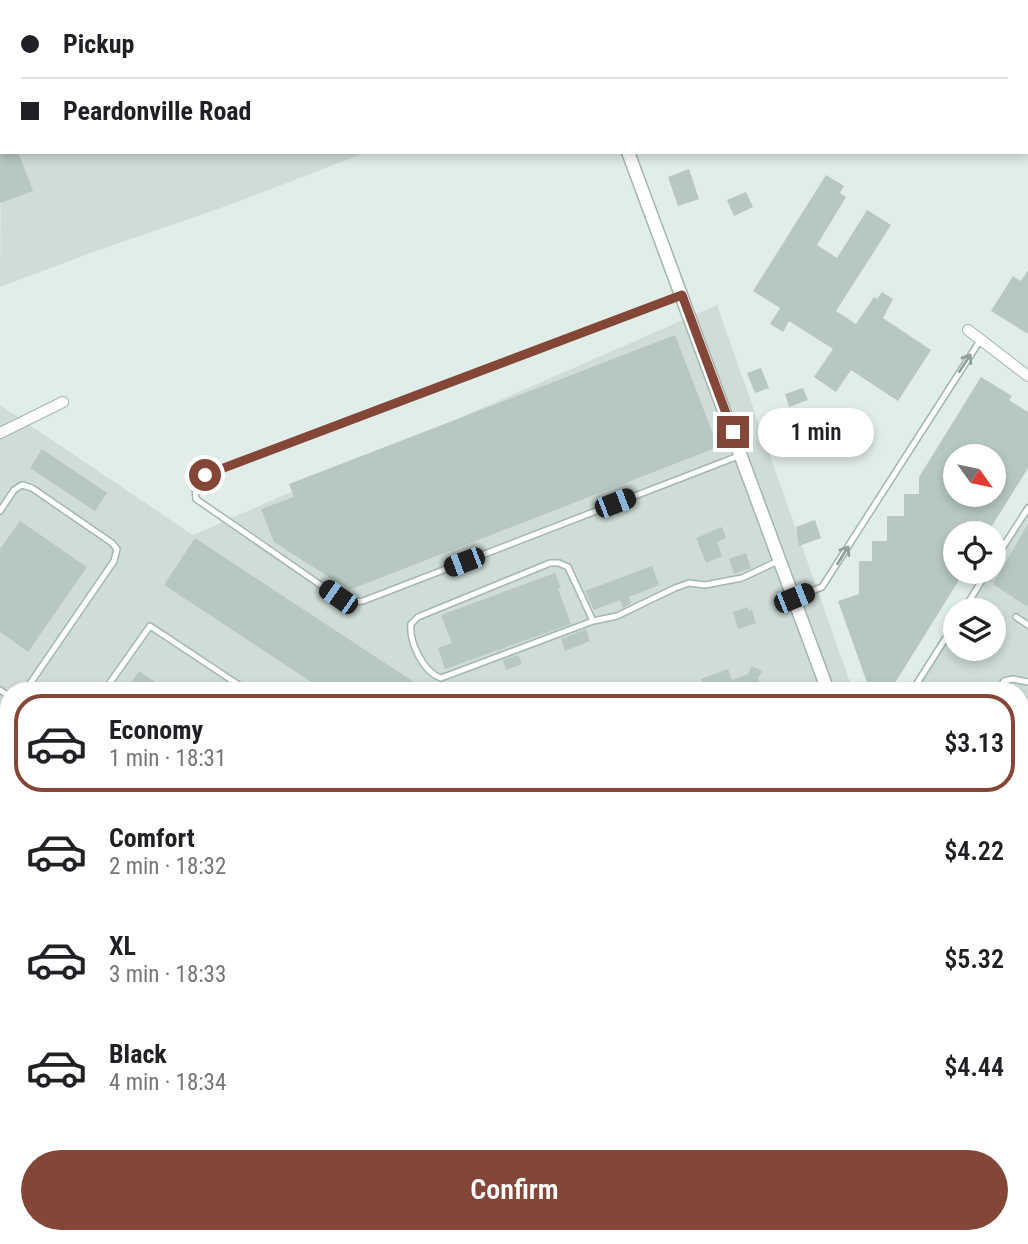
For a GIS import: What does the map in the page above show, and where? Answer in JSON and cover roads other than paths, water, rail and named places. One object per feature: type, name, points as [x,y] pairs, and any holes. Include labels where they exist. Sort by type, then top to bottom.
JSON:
[{"type":"street","points":[[629,154],[825,682]]},
{"type":"street","points":[[968,330],[1028,376]]},
{"type":"street","points":[[0,433],[63,402]]},
{"type":"lane","points":[[682,295],[205,475],[195,488],[196,499],[349,602],[376,596],[741,455]]},
{"type":"lane","points":[[794,598],[822,587],[981,339]]},
{"type":"lane","points":[[0,511],[14,490],[22,485],[32,488],[113,543],[117,549],[114,561],[31,682]]},
{"type":"lane","points":[[1006,542],[1028,508]]},
{"type":"lane","points":[[593,621],[568,567],[550,563],[418,617],[411,624],[410,632],[426,668],[441,678],[593,621],[617,616],[675,588],[690,583],[705,584],[742,578],[780,560]]},
{"type":"lane","points":[[1016,617],[1028,625]]},
{"type":"lane","points":[[110,682],[150,626],[234,682]]},
{"type":"lane","points":[[918,682],[943,642]]},
{"type":"lane","points":[[1003,682],[1013,679],[1028,682]]}]
